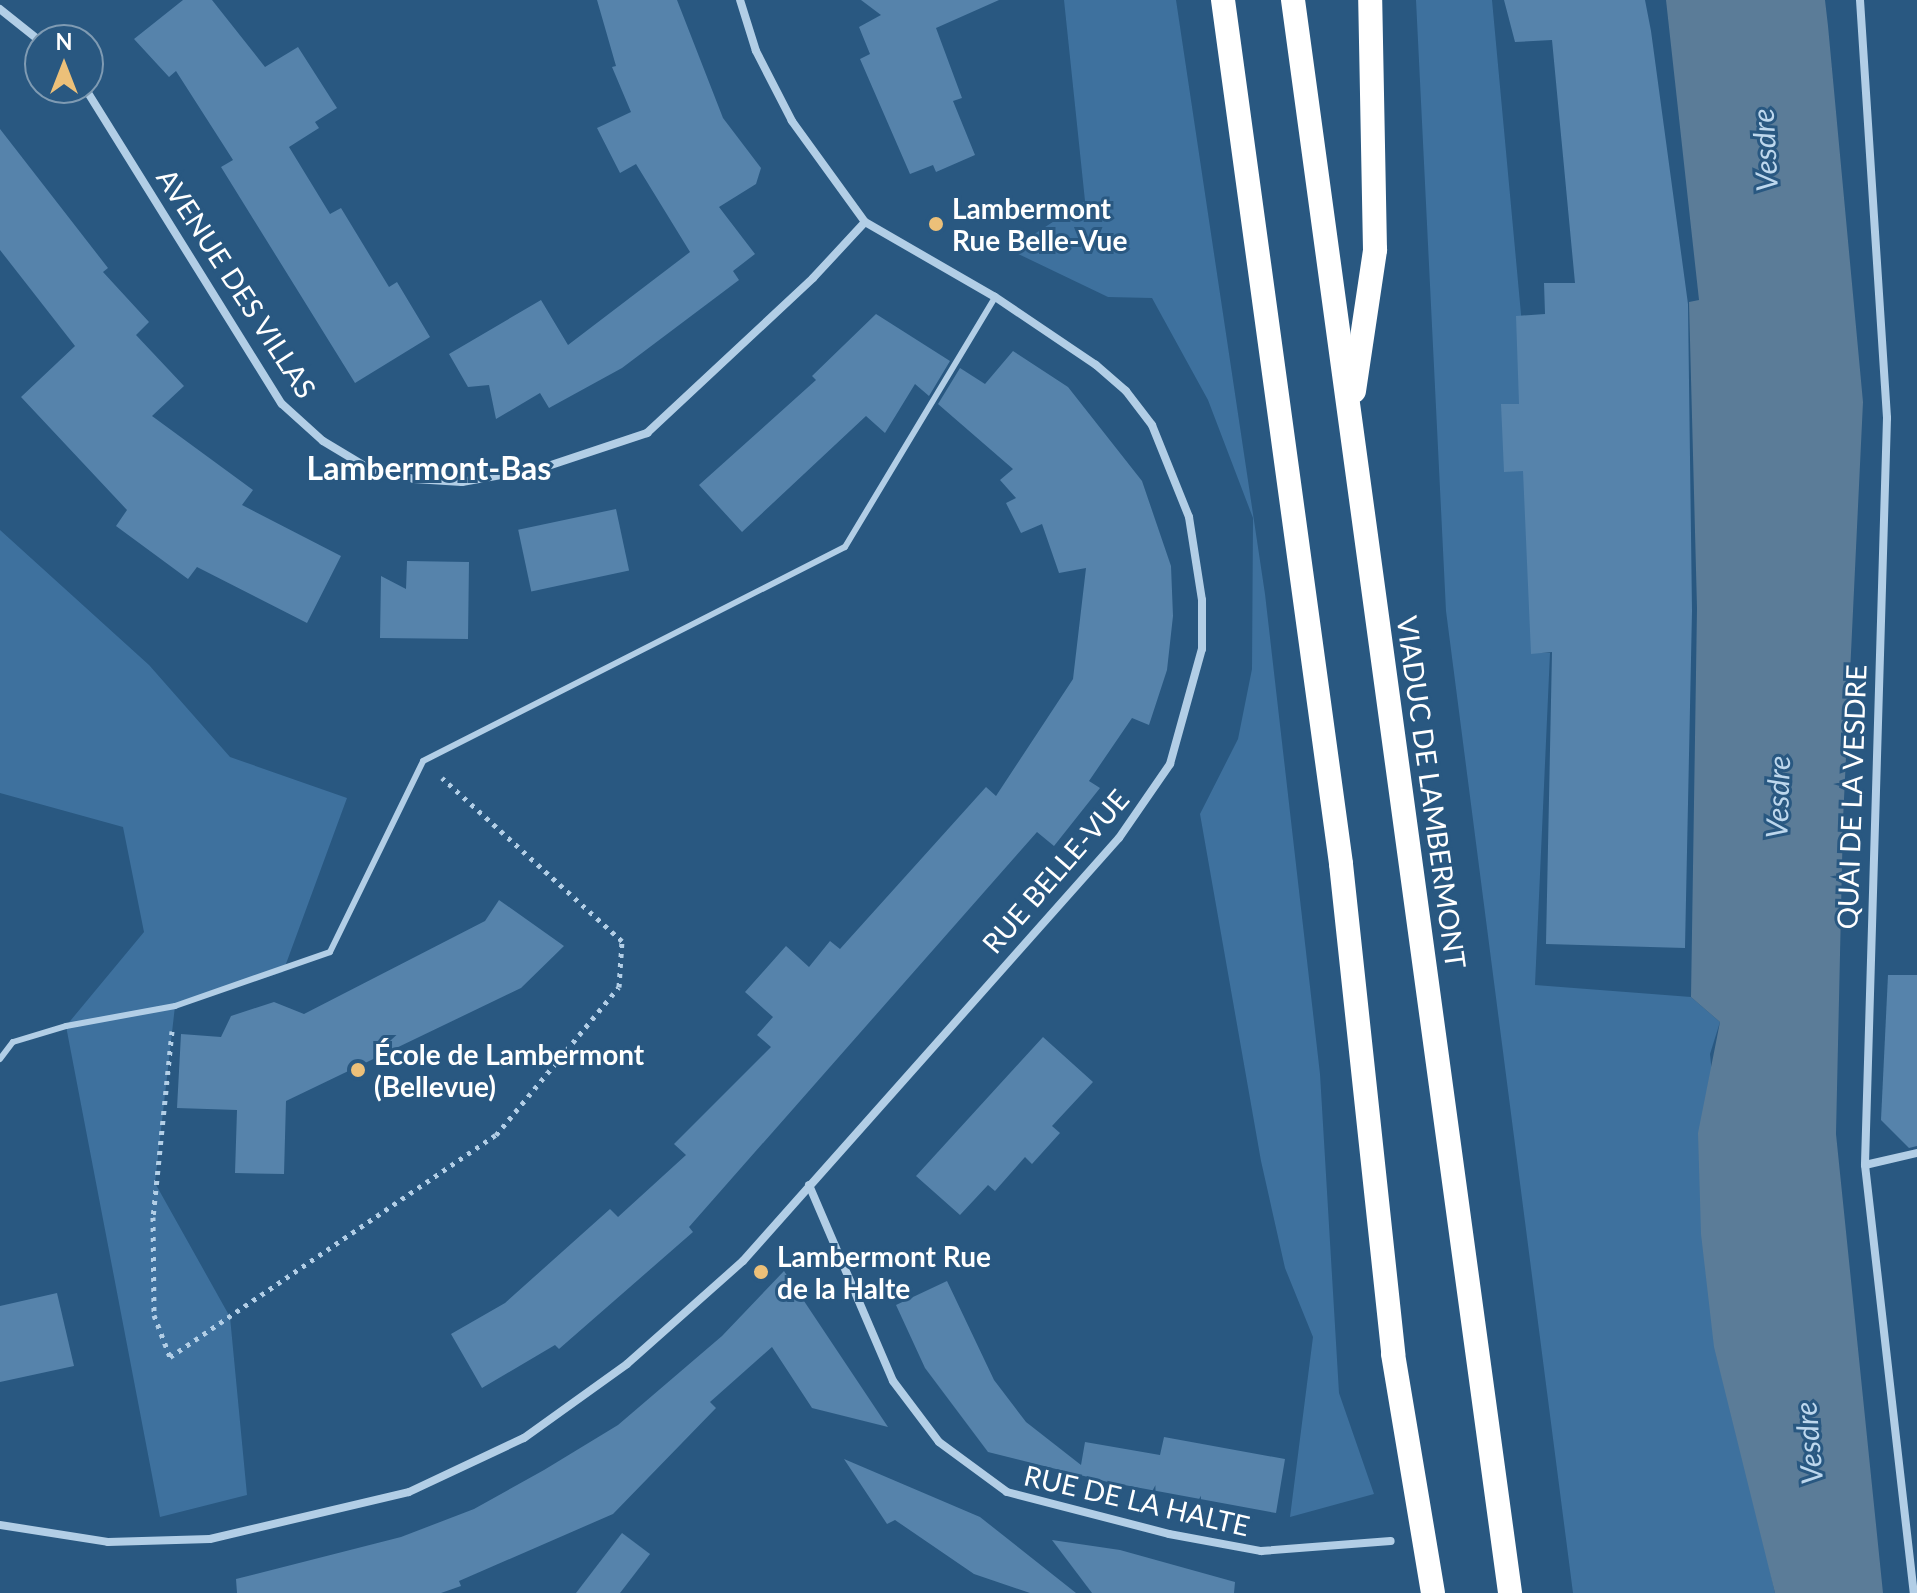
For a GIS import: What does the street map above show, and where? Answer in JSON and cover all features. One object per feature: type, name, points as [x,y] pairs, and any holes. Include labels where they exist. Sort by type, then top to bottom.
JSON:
[{"type":"highway","points":[[1223,0],[1341,864],[1393,1354],[1433,1593]]},
{"type":"highway","name":"VIADUC DE LAMBERMONT","points":[[1293,0],[1510,1593]]},
{"type":"highway","points":[[1351,417],[1375,250],[1370,0]]},
{"type":"street","name":"RUE BELLE-VUE","points":[[0,1525],[108,1542],[210,1539],[409,1492],[524,1438],[627,1364],[743,1261],[1119,838],[1170,764],[1202,649],[1202,600],[1189,517],[1152,425],[1126,391],[1096,365],[995,297],[865,222],[792,121],[756,51],[740,0]]},
{"type":"street","name":"QUAI DE LA VESDRE","points":[[1860,0],[1887,418],[1865,1165],[1914,1593]]},
{"type":"street","points":[[0,9],[24,28]]},
{"type":"street","name":"AVENUE DES VILLAS","points":[[95,104],[282,404],[323,441],[368,468],[414,479],[462,482],[545,467],[647,433],[813,278],[865,222]]},
{"type":"street","points":[[1865,1165],[1917,1153]]},
{"type":"street","name":"RUE DE LA HALTE","points":[[809,1185],[893,1381],[939,1442],[1007,1492],[1169,1534],[1261,1551],[1391,1541]]},
{"type":"lane","points":[[0,1059],[13,1042],[175,1006],[330,952],[423,761],[845,547],[995,297]]},
{"type":"path","points":[[175,1006],[153,1217],[154,1315],[170,1357],[496,1135],[619,987],[622,941],[423,761]]},
{"type":"shaded area","points":[[1064,0],[1176,0],[1265,594],[1320,1074],[1339,1393],[1374,1494],[1290,1517],[1313,1337],[1285,1268],[1261,1161],[1200,814],[1238,739],[1252,669],[1253,518],[1208,400],[1152,298],[1108,297],[1010,250],[1085,201]]},
{"type":"shaded area","points":[[1416,0],[1492,0],[1521,314],[1534,653],[1550,653],[1535,985],[1691,997],[1720,1022],[1710,1054],[1754,1499],[1775,1593],[1573,1593],[1446,611]]},
{"type":"shaded area","points":[[0,530],[149,665],[230,757],[347,798],[283,972],[175,1006],[155,1183],[230,1317],[247,1495],[160,1517],[66,1026],[144,932],[123,827],[0,793]]},
{"type":"water","name":"Vesdre","points":[[1666,0],[1825,0],[1863,402],[1843,820],[1836,1134],[1883,1593],[1775,1593],[1714,1347],[1701,1234],[1698,1133],[1720,1022],[1691,997],[1697,608],[1689,302],[1699,300]]},
{"type":"building","points":[[183,0],[212,0],[265,67],[298,47],[337,108],[315,122],[319,128],[289,147],[330,214],[341,208],[389,287],[397,282],[430,337],[355,383],[221,167],[233,160],[176,71],[169,77],[134,39]]},
{"type":"building","points":[[597,0],[677,0],[723,118],[761,168],[756,184],[719,207],[755,254],[733,271],[739,280],[622,368],[549,408],[540,393],[496,419],[489,385],[468,387],[449,354],[541,300],[568,345],[690,252],[636,164],[620,173],[597,128],[631,112],[612,67],[616,66]]},
{"type":"building","points":[[861,0],[999,0],[936,28],[962,98],[953,101],[975,155],[936,172],[933,165],[910,174],[860,59],[870,54],[859,27],[881,15]]},
{"type":"building","points":[[1504,0],[1645,0],[1651,31],[1688,304],[1692,611],[1685,948],[1546,944],[1552,652],[1531,654],[1523,471],[1504,472],[1501,404],[1519,404],[1516,316],[1545,314],[1544,283],[1575,283],[1552,40],[1515,42]]},
{"type":"building","points":[[0,129],[108,268],[103,272],[149,322],[136,335],[184,386],[152,416],[253,490],[242,505],[341,556],[307,623],[197,567],[188,579],[116,526],[127,510],[21,397],[75,346],[0,250]]},
{"type":"building","points":[[876,314],[950,361],[929,396],[915,384],[885,433],[866,416],[742,532],[699,485],[816,380],[812,376]]},
{"type":"building","points":[[1013,351],[1068,387],[1142,481],[1171,566],[1173,616],[1167,670],[1149,725],[1132,718],[1089,781],[1100,788],[1054,846],[1037,832],[689,1227],[693,1232],[559,1349],[555,1345],[482,1388],[451,1334],[505,1303],[610,1209],[618,1217],[686,1155],[674,1144],[771,1047],[757,1035],[773,1017],[745,992],[786,946],[809,967],[830,941],[840,949],[986,787],[996,796],[1073,679],[1086,568],[1059,573],[1042,524],[1021,533],[1006,503],[1016,498],[1000,480],[1013,469],[938,404],[960,368],[985,384]]},
{"type":"building","points":[[616,509],[629,571],[531,591],[518,530]]},
{"type":"building","points":[[407,561],[469,562],[468,639],[380,638],[381,576],[406,589]]},
{"type":"building","points":[[499,900],[564,946],[521,988],[286,1101],[284,1174],[235,1173],[237,1110],[177,1108],[181,1034],[221,1037],[231,1016],[274,1002],[304,1014],[485,921]]},
{"type":"building","points":[[1888,975],[1917,975],[1917,1146],[1909,1148],[1881,1120]]},
{"type":"building","points":[[1043,1037],[1093,1082],[1052,1126],[1060,1133],[1032,1164],[1025,1157],[995,1191],[988,1185],[960,1215],[916,1176]]},
{"type":"building","points":[[784,1271],[888,1427],[812,1408],[772,1347],[710,1402],[716,1408],[613,1514],[459,1581],[461,1586],[441,1593],[237,1593],[236,1579],[401,1537],[474,1509],[544,1470],[618,1425],[722,1336]]},
{"type":"building","points":[[947,1281],[994,1380],[1026,1422],[1081,1465],[1085,1442],[1160,1455],[1164,1437],[1285,1459],[1276,1513],[1108,1482],[988,1452],[925,1368],[896,1305]]},
{"type":"building","points":[[57,1293],[74,1366],[0,1382],[0,1306]]},
{"type":"building","points":[[844,1459],[980,1517],[1076,1593],[1030,1593],[974,1574],[895,1520],[887,1524]]},
{"type":"building","points":[[622,1533],[650,1554],[620,1593],[576,1593]]},
{"type":"building","points":[[1052,1540],[1120,1550],[1235,1582],[1234,1593],[1092,1593]]},
{"type":"place","name":"Lambermont Rue Belle-Vue","points":[[936,224]]},
{"type":"place","name":"École de Lambermont (Bellevue)","points":[[358,1070]]},
{"type":"place","name":"Lambermont Rue de la Halte","points":[[761,1272]]},
{"type":"district","name":"Lambermont-Bas","points":[[429,468]]}]
